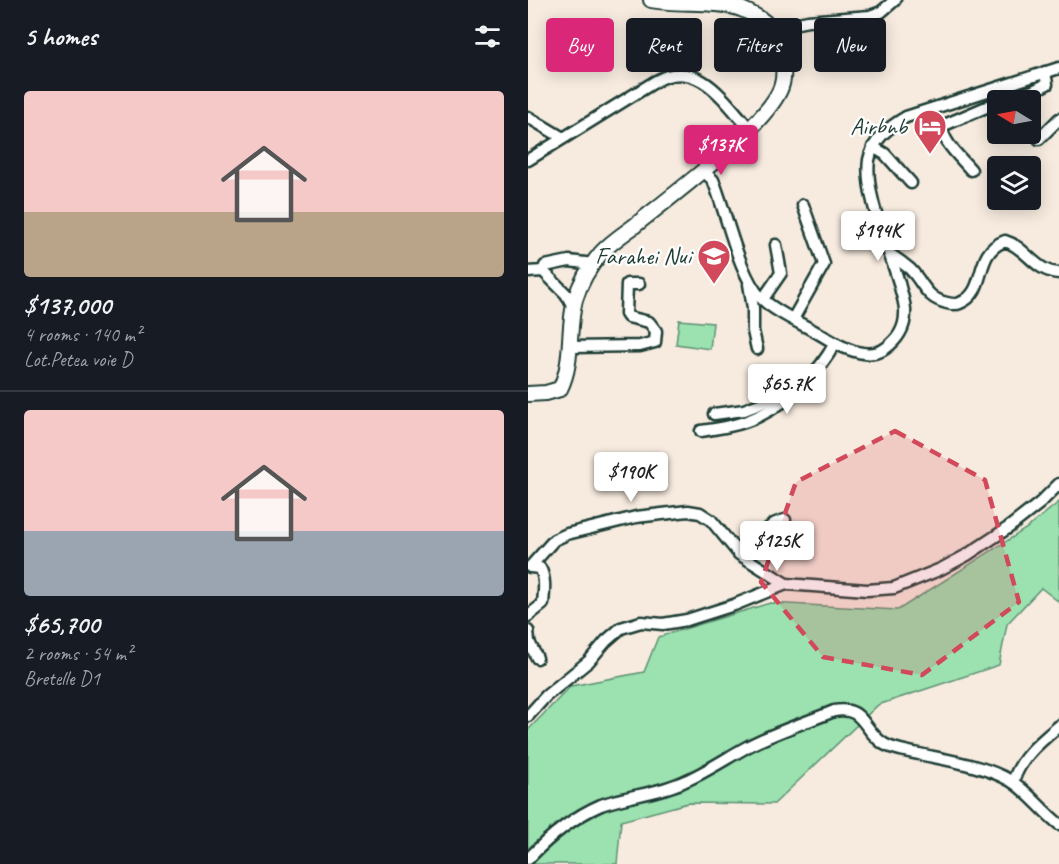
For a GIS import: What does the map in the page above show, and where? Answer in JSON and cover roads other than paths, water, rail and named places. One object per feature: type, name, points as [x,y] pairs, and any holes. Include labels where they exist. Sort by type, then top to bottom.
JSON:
[{"type":"main road","points":[[651,0],[667,3],[725,5],[739,8],[756,18]]},
{"type":"main road","points":[[528,394],[560,389],[567,375],[574,308],[586,275],[602,251],[703,171],[750,129],[771,106],[782,85],[783,72]]},
{"type":"street","points":[[802,22],[870,16],[881,12],[895,0]]},
{"type":"street","points":[[703,171],[713,180],[748,278],[752,287],[763,299],[835,344],[863,353],[883,351],[898,336],[906,315],[891,255],[869,184],[869,159],[873,147],[884,132],[906,117],[1059,68]]},
{"type":"street","points":[[1035,90],[1047,84],[1045,72]]},
{"type":"street","points":[[528,160],[664,76],[691,74],[701,80],[750,129]]},
{"type":"street","points":[[972,170],[952,149],[941,128],[948,122],[987,106]]},
{"type":"street","points":[[528,117],[563,138]]},
{"type":"street","points":[[1041,138],[1059,119]]},
{"type":"street","points":[[873,147],[885,154],[911,183]]},
{"type":"street","points":[[793,319],[824,264],[803,205]]},
{"type":"street","points":[[891,255],[911,270],[932,299],[952,304],[960,304],[969,297],[977,285],[985,257],[990,249],[1005,241],[1012,243],[1034,264],[1045,270],[1059,273]]},
{"type":"street","points":[[763,299],[781,273],[776,245]]},
{"type":"street","points":[[528,272],[543,270],[545,266],[559,262],[593,264]]},
{"type":"street","points":[[543,270],[566,294],[574,308]]},
{"type":"street","points":[[748,278],[757,349]]},
{"type":"street","points":[[570,347],[640,346],[655,342],[656,331],[649,322],[628,317],[626,314],[627,284],[639,284]]},
{"type":"street","points":[[701,431],[728,427],[759,417],[801,386],[828,357],[835,344]]},
{"type":"street","points":[[714,414],[744,410],[775,398],[785,399]]},
{"type":"street","points":[[528,716],[546,696],[589,661],[621,628],[641,622],[663,624],[687,620],[734,605],[786,584],[867,590],[894,588],[917,580],[967,555],[1008,528],[1040,503],[1059,484]]},
{"type":"street","points":[[529,567],[554,540],[567,534],[636,517],[688,511],[700,513],[711,520],[740,554],[786,584]]},
{"type":"street","points":[[740,554],[752,553],[758,548],[764,534],[773,523],[785,520]]},
{"type":"street","points":[[528,616],[543,604],[544,594],[544,574],[540,568],[529,567]]},
{"type":"street","points":[[528,631],[529,642],[537,658]]},
{"type":"street","points":[[528,859],[556,832],[602,805],[654,793],[684,782],[746,747],[843,709],[859,716],[882,743],[953,762],[1012,782],[1059,824]]},
{"type":"street","points":[[1012,782],[1019,765],[1059,726]]},
{"type":"place","name":"Airbnb","points":[[930,155]]},
{"type":"place","name":"Farahei Nui","points":[[714,285]]}]
